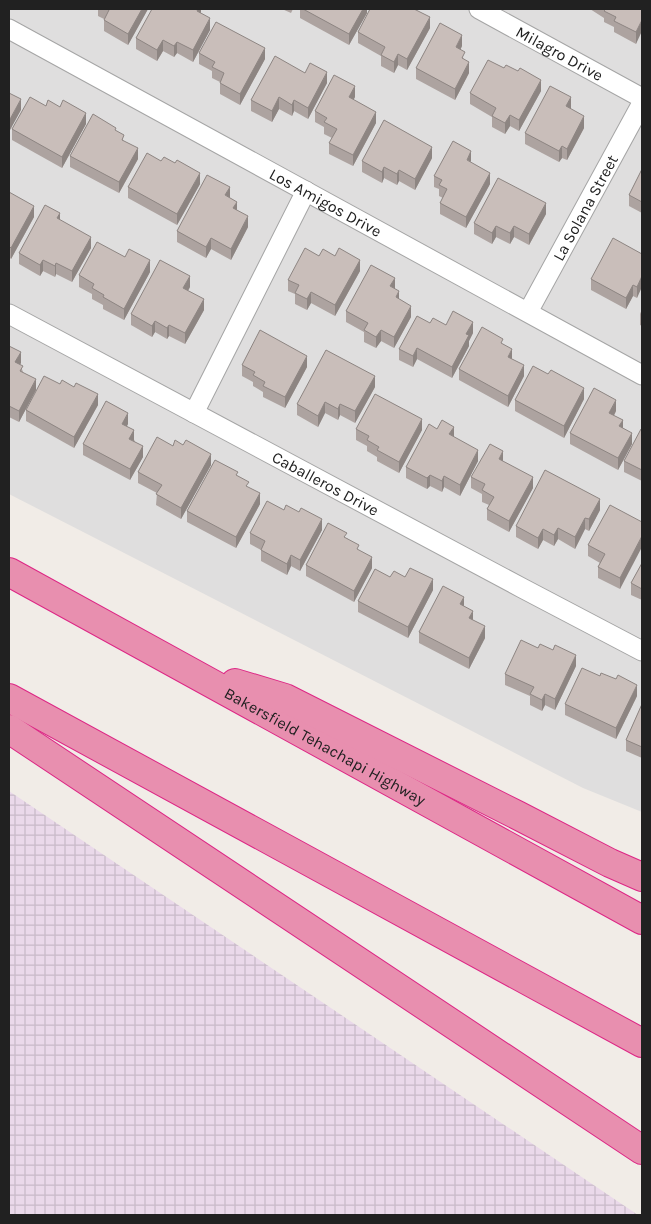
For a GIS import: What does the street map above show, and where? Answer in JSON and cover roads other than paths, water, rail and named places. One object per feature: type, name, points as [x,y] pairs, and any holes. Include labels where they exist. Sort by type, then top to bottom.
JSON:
[{"type":"highway","name":"Bakersfield Tehachapi Highway","points":[[9,572],[642,920]]},
{"type":"highway","points":[[181,667],[284,698],[610,863],[642,877]]},
{"type":"highway","points":[[9,698],[642,1043]]},
{"type":"highway","points":[[9,729],[642,1150]]},
{"type":"street","name":"Milagro Drive","points":[[479,9],[642,98]]},
{"type":"street","name":"Los Amigos Drive","points":[[9,29],[642,375]]},
{"type":"street","name":"La Solana Street","points":[[528,312],[642,103]]},
{"type":"street","points":[[194,412],[306,191]]},
{"type":"street","name":"Caballeros Drive","points":[[9,314],[642,651]]}]
